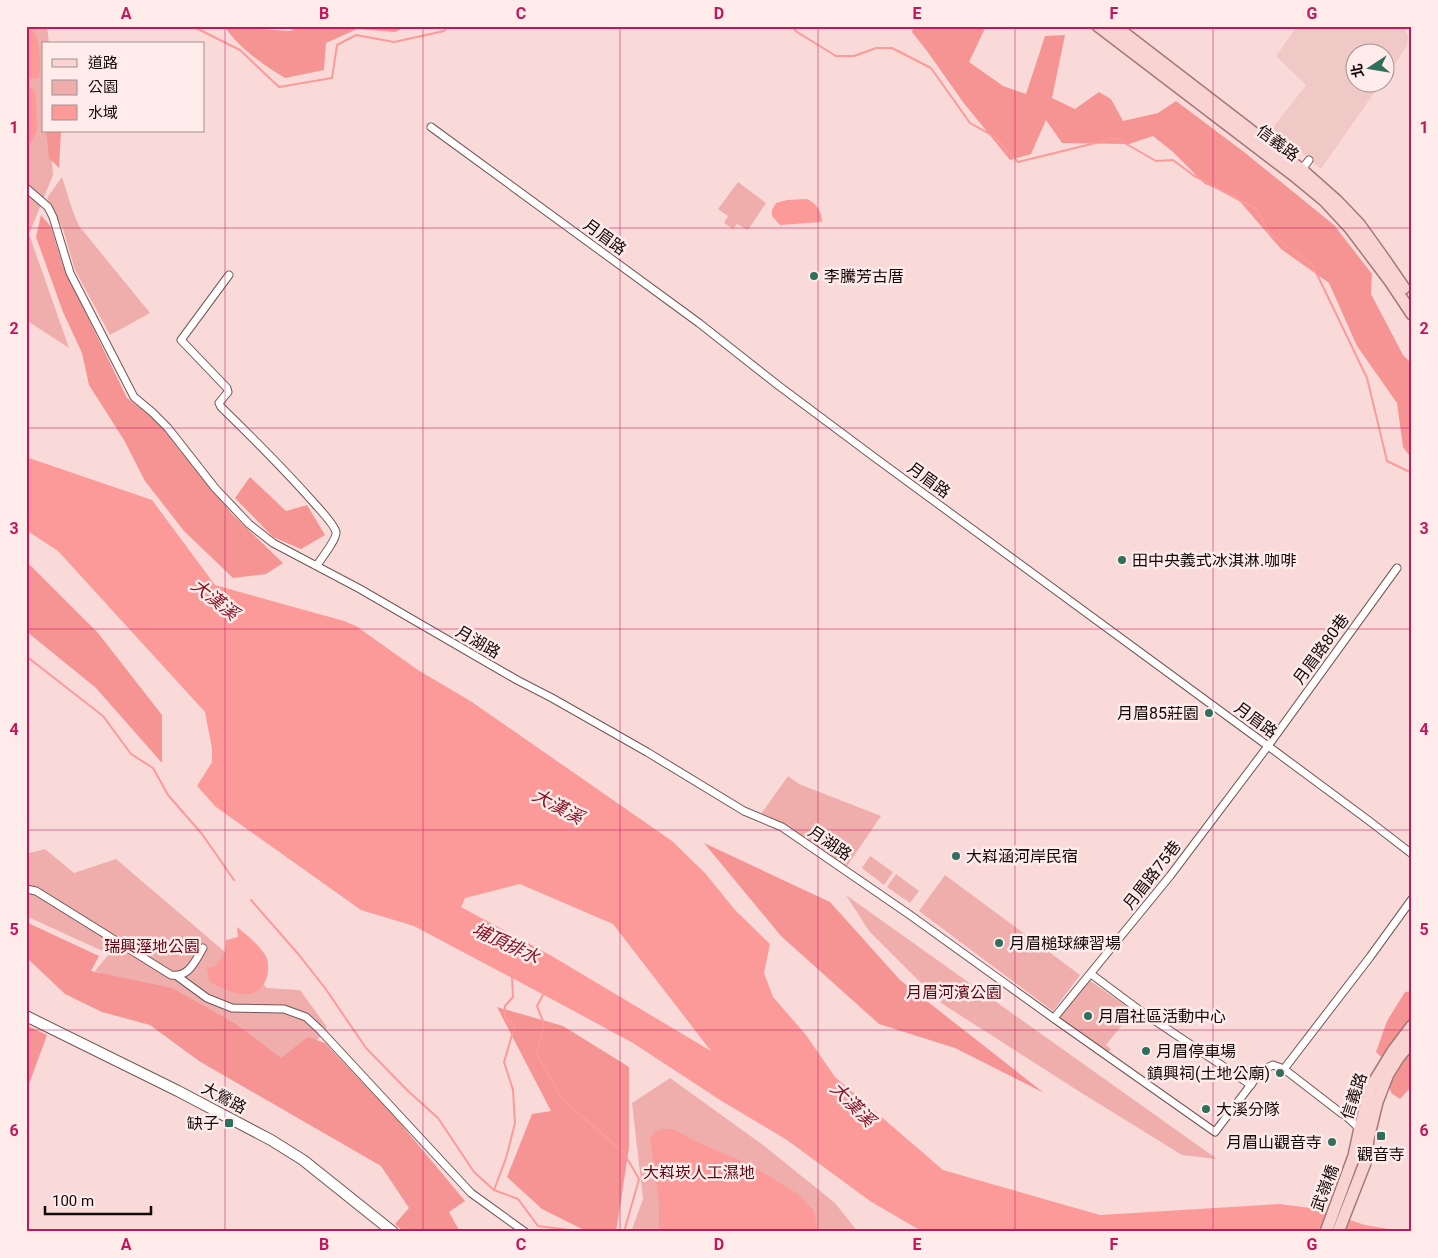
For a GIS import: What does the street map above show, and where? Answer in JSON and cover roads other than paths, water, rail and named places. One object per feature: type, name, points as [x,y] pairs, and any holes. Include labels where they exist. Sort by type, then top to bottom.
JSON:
[{"type":"main road","name":"信義路","points":[[1098,26],[1337,201],[1359,224],[1412,300]]},
{"type":"main road","name":"信義路","points":[[1115,26],[1299,174],[1350,228],[1412,314]]},
{"type":"main road","name":"信義路","points":[[1354,1156],[1371,1087],[1393,1051],[1412,1026]]},
{"type":"main road","name":"信義路","points":[[1365,1163],[1368,1139],[1377,1102],[1388,1074],[1412,1041]]},
{"type":"main road","name":"武嶺橋","points":[[1326,1232],[1354,1156]]},
{"type":"main road","name":"武嶺橋","points":[[1338,1232],[1365,1163]]},
{"type":"street","name":"月眉路","points":[[431,127],[699,323],[874,457],[1412,854]]},
{"type":"street","points":[[1299,174],[1309,160]]},
{"type":"street","name":"月湖路","points":[[26,188],[48,207],[53,217],[70,273],[134,397],[168,428],[215,488],[249,524],[272,543],[317,565],[517,680],[552,698],[744,811],[782,827],[910,915],[1216,1132],[1262,1070],[1274,1065],[1284,1069]]},
{"type":"street","points":[[229,275],[181,340],[227,388],[228,392],[219,403],[221,406],[290,475],[333,526],[336,532],[335,538],[317,565]]},
{"type":"street","name":"月眉路80巷","points":[[1268,746],[1397,568]]},
{"type":"street","name":"月眉路75巷","points":[[1054,1018],[1170,876],[1268,746]]},
{"type":"street","points":[[26,889],[36,891],[171,975],[184,974],[203,948]]},
{"type":"street","points":[[1368,1139],[1360,1128],[1346,1116],[1284,1069],[1412,899]]},
{"type":"street","points":[[1091,974],[1142,1012],[1252,1085]]},
{"type":"street","points":[[177,976],[206,998],[232,1008],[284,1009],[306,1017],[471,1193],[525,1232]]},
{"type":"street","name":"大鶯路","points":[[26,1016],[178,1091],[271,1140],[303,1160],[393,1232]]},
{"type":"water","points":[[26,26],[29,26],[33,31],[38,43],[40,57],[39,78],[26,79]]},
{"type":"water","points":[[26,86],[29,86],[36,93],[37,131],[32,142],[26,144]]},
{"type":"water","points":[[807,199],[814,203],[818,209],[822,222],[780,225],[772,216],[772,210],[776,203],[787,200]]},
{"type":"water","name":"大漢溪","points":[[26,457],[152,500],[215,585],[356,626],[418,670],[472,702],[672,841],[705,873],[735,910],[770,944],[764,973],[773,997],[806,1035],[835,1077],[943,1170],[1100,1215],[1280,1204],[1318,1209],[1365,1225],[1407,1232],[923,1232],[870,1201],[787,1140],[720,1100],[633,1043],[414,926],[361,910],[216,807],[197,786],[212,762],[212,749],[205,712],[58,551],[26,530]],"holes":[[[520,884],[613,924],[711,1051],[550,955],[461,907],[465,898]]]},
{"type":"water","points":[[237,927],[262,951],[268,964],[266,980],[263,985],[260,989],[250,994],[229,991],[209,981],[207,968],[214,967],[225,954],[226,940],[238,937]]},
{"type":"water","points":[[662,1129],[673,1129],[699,1143],[747,1163],[798,1194],[814,1211],[817,1232],[659,1231],[659,1202],[650,1138],[655,1132]]},
{"type":"waterway","points":[[192,26],[240,50],[279,87],[332,78],[337,45],[356,35],[394,42],[444,31],[448,26]]},
{"type":"waterway","points":[[791,26],[797,32],[836,56],[854,56],[876,48],[892,48],[931,68],[970,123],[995,137],[1018,162],[1116,138],[1156,161],[1173,160],[1193,175],[1256,209],[1270,234],[1312,264],[1367,378],[1387,461],[1412,473]]},
{"type":"waterway","points":[[26,656],[103,716],[131,754],[153,768],[168,795],[202,834],[234,880]]},
{"type":"waterway","points":[[251,900],[325,988],[366,1048],[408,1091],[438,1118],[474,1172],[494,1190],[518,1199],[538,1226],[585,1232]]},
{"type":"waterway","points":[[494,1190],[506,1158],[515,1123],[513,1090],[504,1062],[515,1025],[505,1018],[505,1006],[513,997],[512,977]]},
{"type":"waterway","name":"埔頂排水","points":[[544,993],[537,1006],[544,1024],[537,1054],[562,1099],[624,1153],[639,1179],[624,1232]]},
{"type":"place","name":"李騰芳古厝","points":[[814,276]]},
{"type":"place","name":"田中央義式冰淇淋.咖啡","points":[[1122,560]]},
{"type":"place","name":"月眉85莊園","points":[[1209,713]]},
{"type":"place","name":"大嵙涵河岸民宿","points":[[956,856]]},
{"type":"place","name":"月眉槌球練習場","points":[[999,943]]},
{"type":"place","name":"月眉社區活動中心","points":[[1088,1016]]},
{"type":"place","name":"月眉停車場","points":[[1146,1051]]},
{"type":"place","name":"鎮興祠(土地公廟)","points":[[1280,1073]]},
{"type":"place","name":"大溪分隊","points":[[1206,1109]]},
{"type":"place","name":"缺子","points":[[229,1123]]},
{"type":"place","name":"觀音寺","points":[[1381,1136]]},
{"type":"place","name":"月眉山觀音寺","points":[[1332,1142]]},
{"type":"park label","name":"瑞興溼地公園","points":[[152,946]]},
{"type":"park label","name":"月眉河濱公園","points":[[954,992]]},
{"type":"park label","name":"大嵙崁人工濕地","points":[[699,1172]]}]
